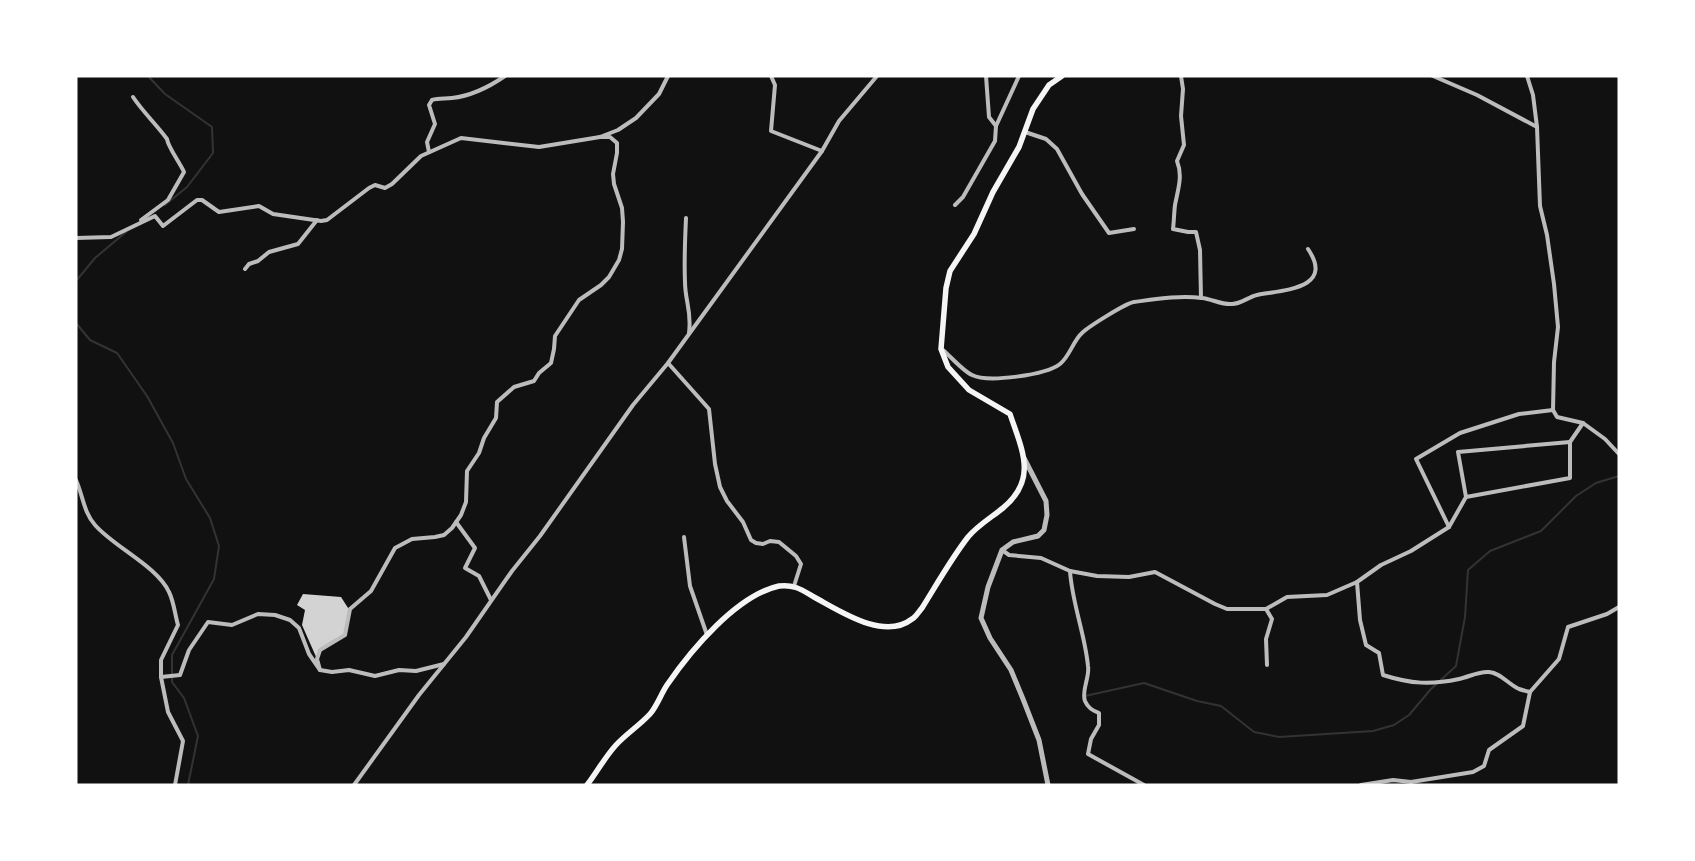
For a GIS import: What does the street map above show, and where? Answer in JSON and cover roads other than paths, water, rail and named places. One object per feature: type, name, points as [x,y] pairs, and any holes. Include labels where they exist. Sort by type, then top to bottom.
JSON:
[{"type":"main road","points":[[586,785],[616,745],[651,713],[671,679],[707,635],[747,600],[766,590],[782,586],[794,586],[846,614],[873,625],[890,628],[901,626],[913,619],[922,608],[969,536],[1005,506],[1022,487],[1025,478],[1024,457],[1010,414],[969,390],[948,368],[941,349],[946,288],[950,271],[974,234],[993,192],[1019,147],[1033,109],[1049,85],[1062,76]]},
{"type":"street","points":[[429,152],[427,142],[435,124],[429,105],[432,100],[473,93],[494,84],[505,76]]},
{"type":"street","points":[[600,138],[618,130],[636,118],[659,94],[668,76]]},
{"type":"street","points":[[771,76],[775,85],[771,130],[822,150]]},
{"type":"street","points":[[354,785],[419,695],[466,637],[633,405],[668,363],[822,150],[839,121],[877,76]]},
{"type":"street","points":[[986,76],[989,117],[996,126]]},
{"type":"street","points":[[955,205],[963,197],[995,141],[996,126],[1019,76]]},
{"type":"street","points":[[1182,76],[1181,116],[1184,145],[1177,161],[1181,178],[1175,206],[1173,229],[1196,232],[1200,250],[1201,298]]},
{"type":"street","points":[[1433,76],[1476,95],[1537,127]]},
{"type":"street","points":[[1527,76],[1533,95],[1537,127],[1540,206],[1547,235],[1558,327],[1554,362],[1553,410],[1557,417],[1583,423],[1605,439],[1619,454]]},
{"type":"street","points":[[129,228],[168,200],[184,172],[167,139],[133,97]]},
{"type":"street","points":[[1025,132],[1046,139],[1057,149],[1082,194],[1109,233],[1134,230]]},
{"type":"street","points":[[76,238],[111,237],[155,216],[163,226],[197,200],[202,200],[219,212],[259,206],[273,214],[327,220],[369,188],[375,185],[385,188],[392,184],[421,156],[461,138],[539,147],[610,137],[617,143],[613,174],[614,184],[622,208],[623,222],[622,250],[615,269],[601,285],[579,300],[555,336],[551,363],[539,372],[534,381],[514,387],[497,402],[496,418],[467,471],[466,502],[456,522],[444,535],[435,538],[412,539],[395,548],[371,591],[350,609],[345,635],[320,650],[317,659],[320,670]]},
{"type":"street","points":[[686,218],[684,262],[686,291],[690,308],[688,335]]},
{"type":"street","points":[[245,269],[249,264],[258,261],[270,252],[298,244],[317,220]]},
{"type":"street","points":[[941,349],[972,376],[1002,379],[1032,375],[1060,364],[1082,333],[1129,302],[1170,298],[1201,298],[1234,304],[1252,296],[1291,289],[1306,284],[1313,278],[1316,271],[1314,260],[1308,249]]},
{"type":"street","points":[[668,363],[709,409],[715,464],[720,487],[743,522],[750,540],[764,544],[770,541],[780,542],[802,564],[794,586]]},
{"type":"street","points":[[1449,527],[1416,459],[1460,433],[1519,414],[1553,410]]},
{"type":"street","points":[[1466,497],[1570,478],[1570,442],[1583,423]]},
{"type":"street","points":[[1002,550],[1009,555],[1041,558],[1070,570],[1096,576],[1129,577],[1155,572],[1227,609],[1266,609],[1287,597],[1327,594],[1358,582],[1381,565],[1411,551],[1449,527],[1466,497],[1458,452],[1570,442]]},
{"type":"street","points":[[1024,457],[1046,502],[1047,515],[1044,530],[1038,536],[1014,542],[1002,550],[988,587],[982,618],[990,638],[1011,670],[1023,699],[1039,740],[1048,785]]},
{"type":"street","points":[[76,480],[86,512],[96,526],[157,576],[169,592],[178,625],[161,660],[161,677],[168,712],[183,741],[175,785]]},
{"type":"street","points":[[456,522],[475,548],[465,568],[479,576],[491,600]]},
{"type":"street","points":[[684,537],[690,586],[707,635]]},
{"type":"street","points":[[1070,570],[1071,584],[1089,669],[1084,698],[1088,708],[1099,713],[1099,725],[1091,739],[1088,754],[1144,785]]},
{"type":"street","points":[[1358,582],[1360,620],[1366,645],[1379,653],[1383,674],[1404,682],[1429,683],[1483,672],[1492,672],[1519,689],[1530,692]]},
{"type":"street","points":[[1361,785],[1393,780],[1412,782],[1473,772],[1484,766],[1489,750],[1523,726],[1530,692],[1559,659],[1568,627],[1606,614],[1619,607]]},
{"type":"street","points":[[1266,609],[1272,619],[1266,639],[1266,665]]},
{"type":"street","points":[[161,677],[180,675],[189,650],[208,622],[232,625],[258,614],[275,615],[290,620],[299,628],[309,654],[320,670],[332,672],[349,670],[376,676],[399,670],[416,670],[444,664]]},
{"type":"waterway","points":[[148,76],[165,94],[212,127],[213,153],[187,187],[165,205]]},
{"type":"waterway","points":[[76,281],[95,258],[126,232]]},
{"type":"waterway","points":[[76,323],[90,340],[117,353],[147,396],[173,443],[186,479],[210,518],[219,546],[214,579],[172,655],[172,682],[184,698],[198,736],[188,785]]},
{"type":"waterway","points":[[1085,696],[1144,683],[1197,701],[1221,706],[1254,732],[1279,737],[1373,731],[1394,725],[1409,715],[1431,689],[1456,666],[1465,617],[1468,570],[1490,551],[1541,531],[1576,496],[1596,483],[1619,476]]}]
